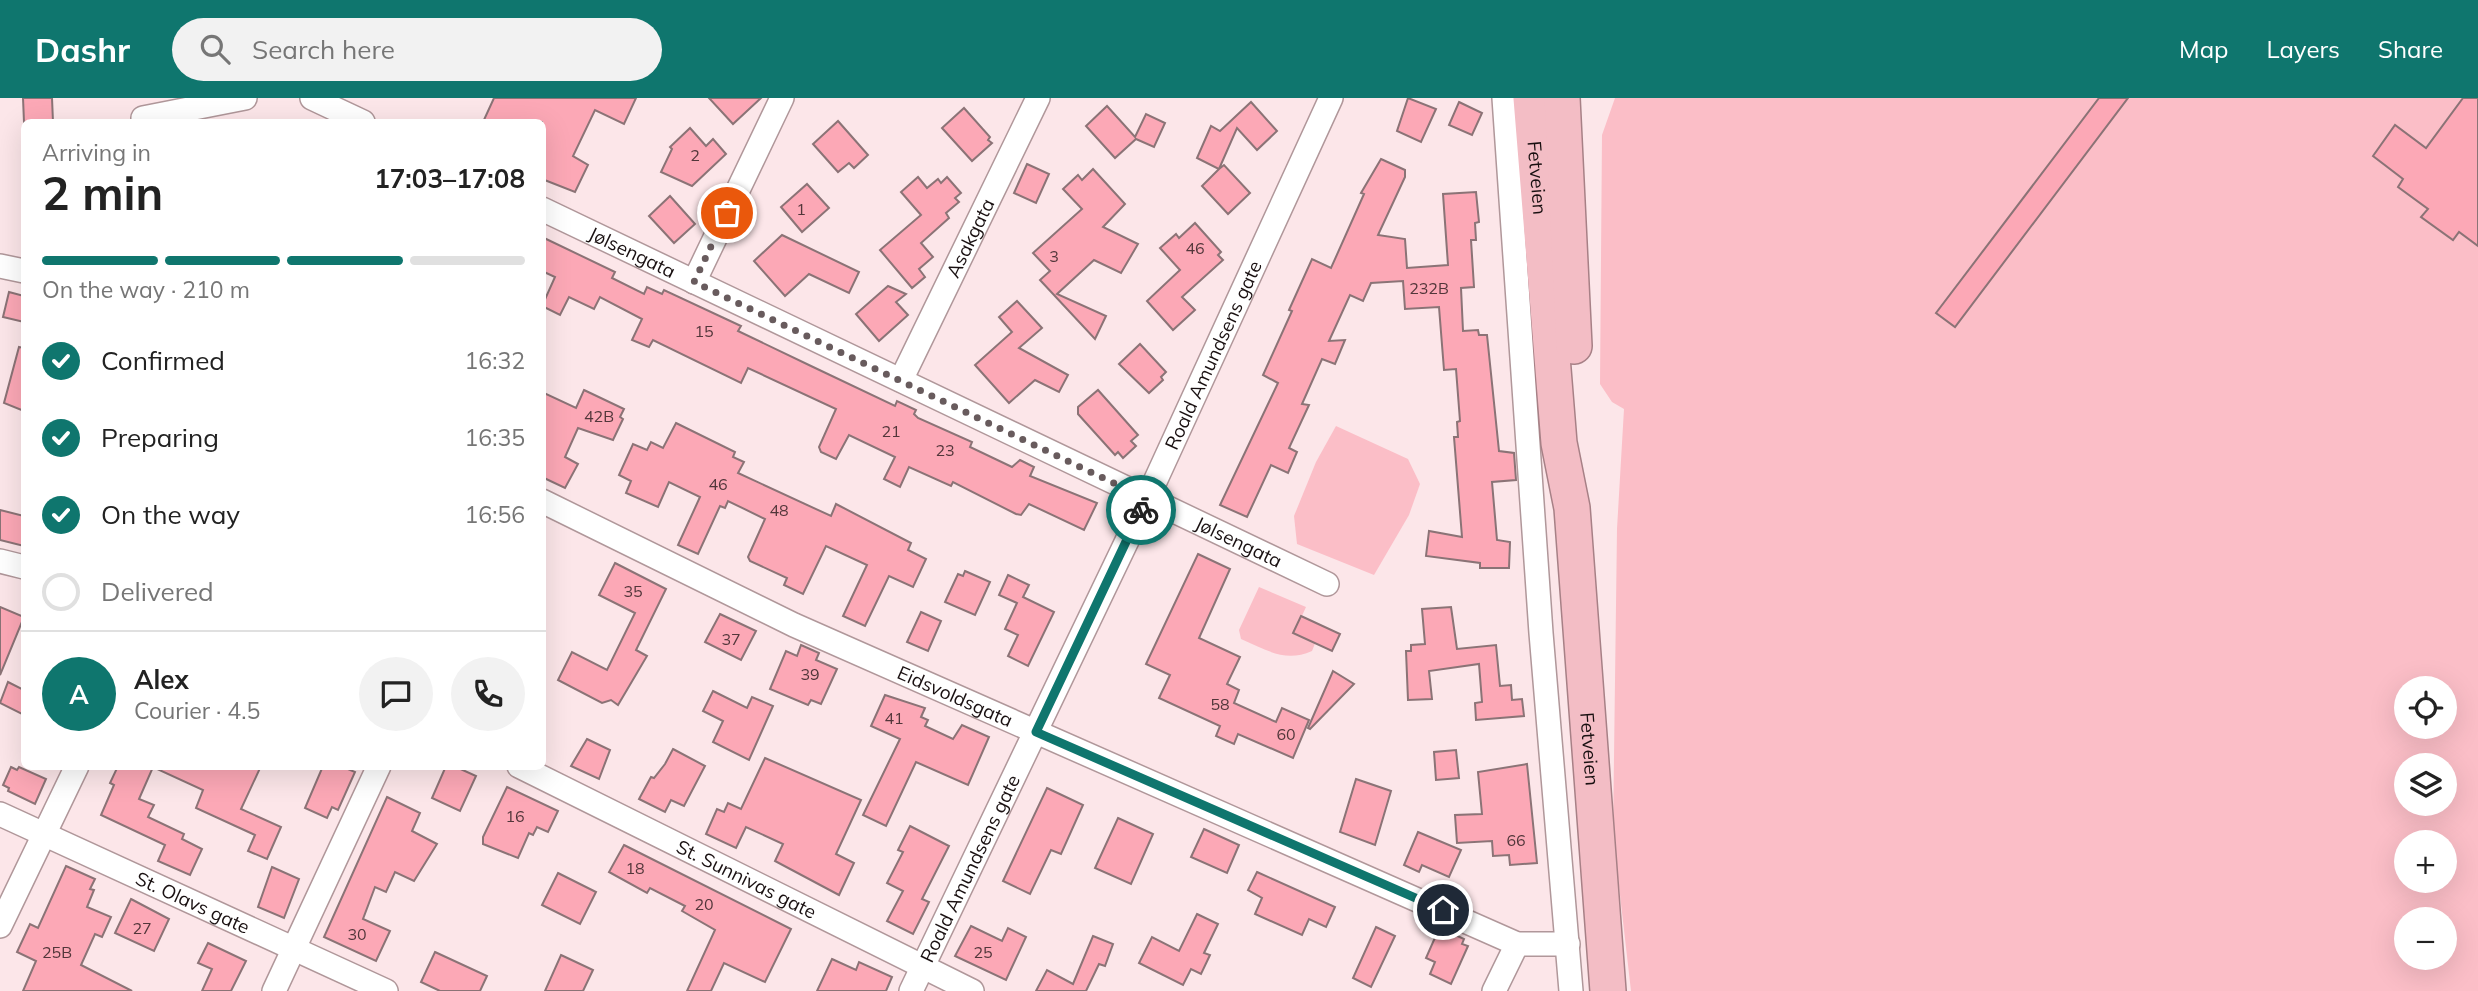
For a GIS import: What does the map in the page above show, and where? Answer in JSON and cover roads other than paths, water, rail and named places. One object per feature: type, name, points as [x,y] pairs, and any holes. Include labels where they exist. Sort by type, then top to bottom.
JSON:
[{"type":"highway","name":"Fetveien","points":[[1531,98],[1559,443],[1572,508],[1608,991]]},
{"type":"highway","name":"Fetveien","points":[[1562,98],[1568,177],[1578,442],[1572,508]]},
{"type":"highway","points":[[1568,177],[1588,98]]},
{"type":"street","points":[[142,113],[246,98]]},
{"type":"street","points":[[313,98],[357,119]]},
{"type":"street","points":[[694,282],[782,98]]},
{"type":"street","name":"Asakgata","points":[[901,380],[1038,98]]},
{"type":"street","name":"Roald Amundsens gate","points":[[911,991],[1147,499],[1331,98]]},
{"type":"street","points":[[1504,98],[1540,620],[1571,991]]},
{"type":"street","name":"Jølsengata","points":[[546,211],[1327,584]]},
{"type":"street","points":[[0,266],[21,270]]},
{"type":"street","name":"Eidsvoldsgata","points":[[546,503],[773,615],[1517,944],[1568,944]]},
{"type":"street","points":[[0,561],[21,566]]},
{"type":"street","points":[[0,926],[75,770]]},
{"type":"street","points":[[274,991],[377,770]]},
{"type":"street","name":"St. Sunnivas gate","points":[[527,770],[972,991]]},
{"type":"street","name":"St. Olavs gate","points":[[0,814],[386,991]]},
{"type":"street","points":[[1494,991],[1517,944]]}]
